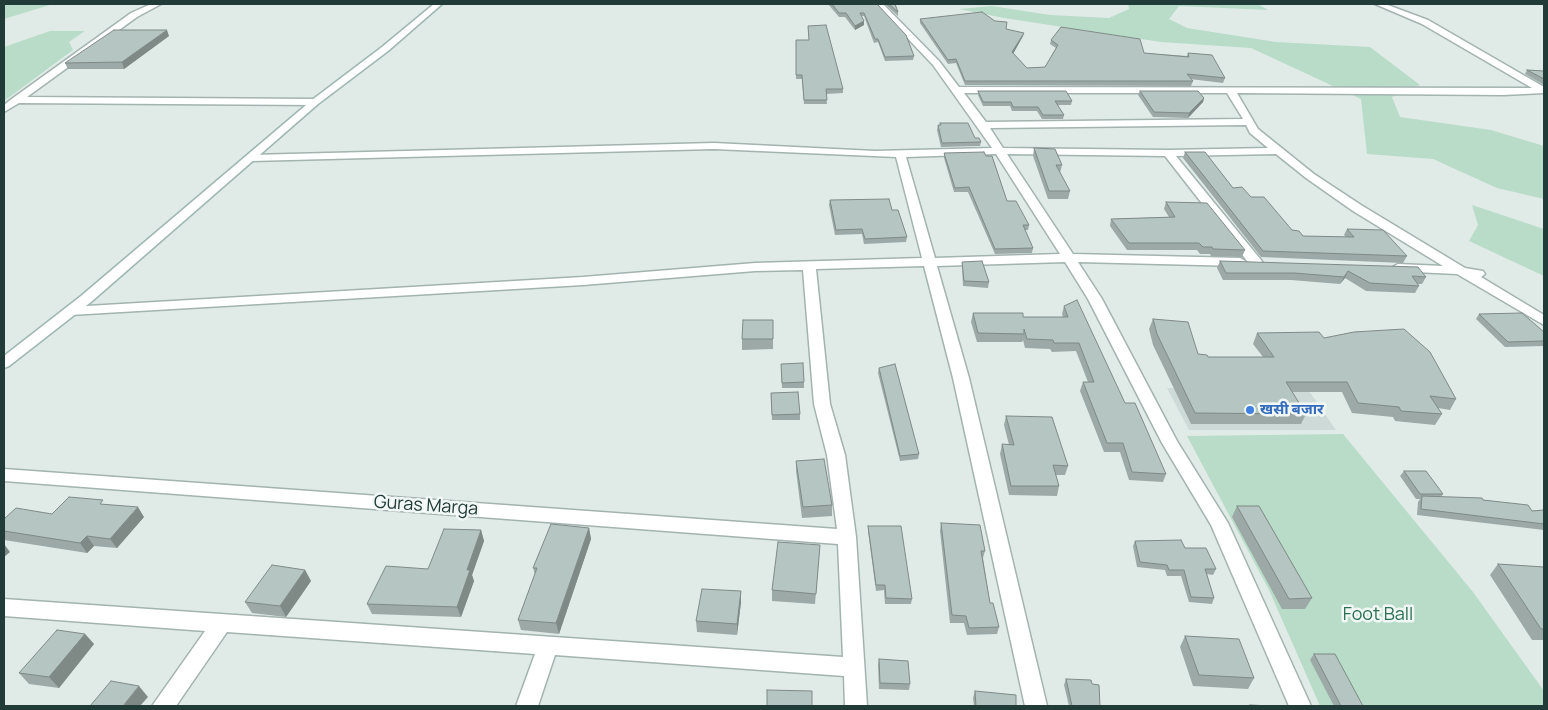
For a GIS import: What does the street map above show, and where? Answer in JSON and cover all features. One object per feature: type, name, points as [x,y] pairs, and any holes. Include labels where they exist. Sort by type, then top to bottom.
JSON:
[{"type":"street","points":[[4,109],[134,15],[157,4]]},
{"type":"street","points":[[4,363],[70,311],[315,102],[385,49],[438,4]]},
{"type":"street","points":[[879,4],[936,63],[983,125],[1095,299],[1170,443],[1219,523],[1300,706]]},
{"type":"street","points":[[1379,4],[1425,22],[1544,90]]},
{"type":"street","points":[[956,90],[1504,92],[1544,90]]},
{"type":"street","points":[[1230,90],[1239,101],[1248,122],[1262,140],[1357,208],[1385,223],[1457,270],[1544,321]]},
{"type":"street","points":[[16,100],[315,102]]},
{"type":"street","points":[[983,125],[1248,122]]},
{"type":"street","points":[[251,158],[714,146],[900,153],[1278,151]]},
{"type":"street","points":[[900,153],[970,415],[1036,706]]},
{"type":"street","points":[[70,311],[573,282],[755,267],[1069,258],[1261,263],[1168,153]]},
{"type":"street","points":[[809,265],[822,404],[836,455],[848,537],[856,706]]},
{"type":"street","points":[[1381,267],[1457,270],[1478,274]]},
{"type":"street","name":"Guras Marga","points":[[4,475],[848,537]]},
{"type":"street","points":[[4,608],[854,667]]},
{"type":"street","points":[[163,706],[222,623]]},
{"type":"street","points":[[527,706],[548,646]]},
{"type":"shaded area","name":"खसी बजार","points":[[1289,362],[1336,430],[1189,430],[1167,388],[1243,389]]},
{"type":"green space","points":[[4,4],[53,4],[4,19]]},
{"type":"green space","points":[[1128,4],[1258,4],[1268,10],[1179,6],[1169,19],[1187,28],[1276,42],[1370,47],[1420,85],[1392,97],[1400,117],[1491,130],[1544,146],[1544,199],[1497,188],[1433,159],[1367,154],[1361,99],[1251,48],[1161,42],[1004,18],[959,9],[992,6],[1050,15],[1109,18],[1129,9]]},
{"type":"green space","points":[[50,31],[85,31],[69,42],[73,50],[4,101],[4,47]]},
{"type":"green space","points":[[1472,205],[1544,229],[1544,276],[1469,241],[1478,225]]},
{"type":"green space","name":"Foot Ball","points":[[1343,434],[1473,592],[1544,691],[1544,706],[1320,706],[1269,590],[1187,436]]},
{"type":"building","points":[[832,4],[877,4],[906,35],[914,56],[885,57],[864,13],[860,13],[864,21],[855,26],[846,13],[839,13]]},
{"type":"building","points":[[889,4],[895,4],[898,12]]},
{"type":"building","points":[[982,12],[995,21],[1007,22],[1006,29],[1024,33],[1012,52],[1027,68],[1045,67],[1058,45],[1051,40],[1061,27],[1140,39],[1144,53],[1189,57],[1188,53],[1212,55],[1225,78],[1187,74],[1193,81],[965,81],[956,59],[948,60],[920,19]]},
{"type":"building","points":[[826,25],[843,89],[826,89],[827,100],[804,100],[802,75],[796,75],[796,40],[809,40],[808,26]]},
{"type":"building","points":[[114,30],[167,30],[122,62],[65,63]]},
{"type":"building","points":[[1527,70],[1544,71],[1544,79]]},
{"type":"building","points":[[978,91],[1066,91],[1072,101],[1055,101],[1064,115],[1043,115],[1038,107],[1013,107],[1011,102],[983,102]]},
{"type":"building","points":[[1140,91],[1198,91],[1204,98],[1189,113],[1154,112]]},
{"type":"building","points":[[940,123],[968,123],[975,138],[979,138],[981,142],[942,143],[938,125],[941,125]]},
{"type":"building","points":[[1034,148],[1055,149],[1062,165],[1056,165],[1070,191],[1049,191]]},
{"type":"building","points":[[984,152],[986,156],[992,156],[1007,201],[1016,201],[1029,225],[1023,225],[1033,248],[995,249],[969,187],[955,188],[944,153]]},
{"type":"building","points":[[1185,152],[1205,152],[1233,188],[1242,187],[1251,197],[1264,197],[1292,230],[1299,231],[1303,236],[1354,237],[1347,229],[1383,230],[1407,256],[1263,251]]},
{"type":"building","points":[[889,199],[892,210],[898,210],[907,237],[865,239],[862,229],[836,230],[830,200]]},
{"type":"building","points":[[1166,202],[1207,203],[1245,250],[1213,249],[1212,247],[1203,247],[1199,243],[1129,243],[1111,219],[1175,217]]},
{"type":"building","points":[[982,261],[989,282],[964,281],[962,262]]},
{"type":"building","points":[[1220,261],[1418,267],[1426,277],[1412,276],[1419,286],[1370,283],[1348,271],[1344,277],[1294,273],[1226,273]]},
{"type":"building","points":[[1077,300],[1125,403],[1135,403],[1166,474],[1132,472],[1123,443],[1107,443],[1083,382],[1094,382],[1079,343],[1054,343],[1053,340],[1027,339],[1024,329],[1024,334],[978,333],[973,313],[1023,313],[1023,317],[1068,317],[1064,306]]},
{"type":"building","points":[[1522,313],[1544,332],[1544,341],[1508,342],[1479,314]]},
{"type":"building","points":[[1153,319],[1188,322],[1198,354],[1207,355],[1208,357],[1274,357],[1257,333],[1319,332],[1324,338],[1354,332],[1404,329],[1430,352],[1456,399],[1430,396],[1442,414],[1401,411],[1399,407],[1358,403],[1347,382],[1286,382],[1306,414],[1195,413],[1157,334]]},
{"type":"building","points":[[743,320],[773,320],[773,339],[742,339]]},
{"type":"building","points":[[803,363],[804,382],[782,383],[781,364]]},
{"type":"building","points":[[895,364],[919,454],[900,456],[879,368]]},
{"type":"building","points":[[798,392],[800,414],[772,415],[771,393]]},
{"type":"building","points":[[1006,416],[1052,417],[1068,466],[1053,465],[1059,486],[1011,486],[1002,444],[1014,445]]},
{"type":"building","points":[[824,459],[832,505],[803,507],[796,461]]},
{"type":"building","points":[[1404,471],[1426,471],[1443,494],[1420,494]]},
{"type":"building","points":[[1422,496],[1482,498],[1483,500],[1528,505],[1532,511],[1544,510],[1544,524],[1421,509]]},
{"type":"building","points":[[69,497],[103,500],[100,504],[138,507],[110,539],[87,536],[80,543],[4,531],[4,519],[16,508],[52,514]]},
{"type":"building","points":[[1237,506],[1259,506],[1312,598],[1289,599]]},
{"type":"building","points":[[941,523],[980,525],[985,551],[981,551],[990,603],[993,603],[999,627],[969,628],[966,616],[952,615]]},
{"type":"building","points":[[551,524],[589,528],[556,623],[518,620],[537,568],[533,568]]},
{"type":"building","points":[[868,526],[901,526],[912,599],[886,598],[885,585],[876,585]]},
{"type":"building","points":[[444,529],[481,530],[457,607],[367,604],[386,566],[428,569]]},
{"type":"building","points":[[1181,540],[1185,548],[1206,548],[1216,569],[1205,569],[1214,598],[1191,597],[1184,570],[1169,570],[1167,565],[1140,562],[1135,541]]},
{"type":"building","points":[[778,542],[820,545],[816,594],[772,590]]},
{"type":"building","points":[[1498,564],[1544,567],[1544,629],[1541,629]]},
{"type":"building","points":[[272,565],[305,570],[280,606],[245,602]]},
{"type":"building","points":[[702,589],[741,591],[737,624],[696,621]]},
{"type":"building","points":[[57,630],[85,634],[49,677],[19,673]]},
{"type":"building","points":[[1185,636],[1239,639],[1254,678],[1199,675]]},
{"type":"building","points":[[1314,654],[1335,654],[1363,706],[1341,706]]},
{"type":"building","points":[[879,659],[908,661],[910,684],[880,683]]},
{"type":"building","points":[[1066,679],[1091,680],[1092,684],[1099,685],[1100,706],[1072,706]]},
{"type":"building","points":[[111,681],[139,686],[123,706],[90,706]]},
{"type":"building","points":[[767,690],[812,691],[812,706],[767,706]]},
{"type":"building","points":[[975,691],[1016,695],[1016,706],[976,706]]},
{"type":"place","name":"खसी बजार","points":[[1250,410]]}]
